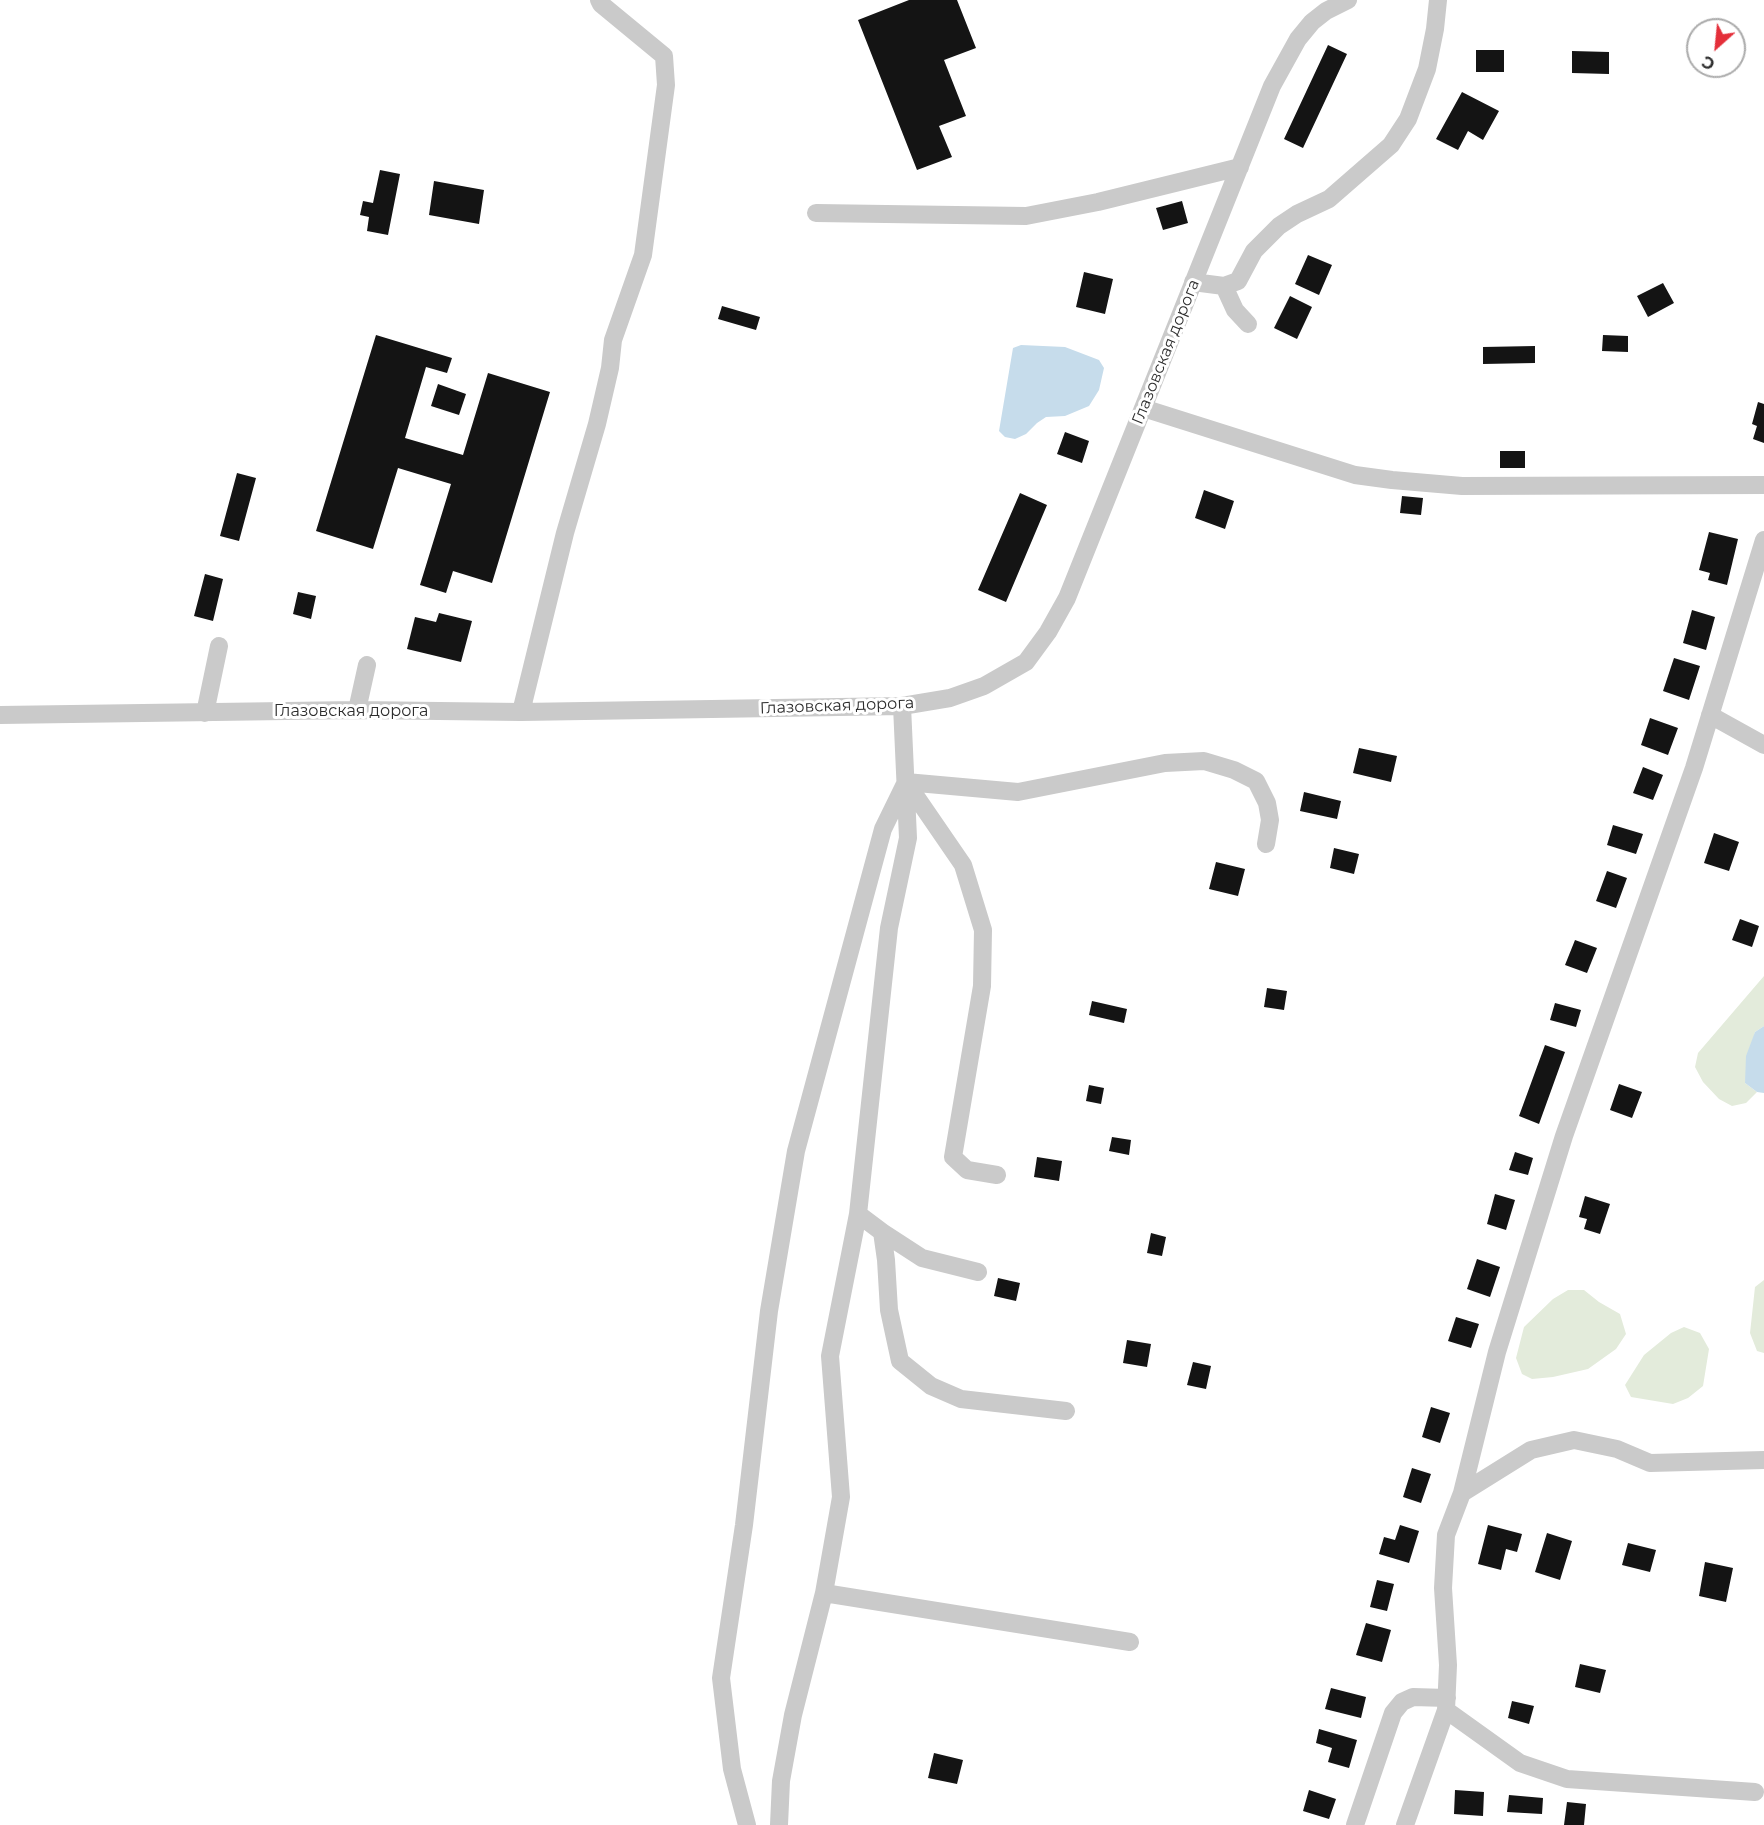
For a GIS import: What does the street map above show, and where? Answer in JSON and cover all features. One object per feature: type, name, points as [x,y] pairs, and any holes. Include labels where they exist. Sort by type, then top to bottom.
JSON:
[{"type":"street","points":[[521,712],[562,543],[597,424],[610,368],[613,340],[643,255],[666,85],[664,56],[599,0]]},
{"type":"street","name":"Глазовская дорога","points":[[0,715],[357,710],[521,712],[902,706],[950,698],[984,686],[1026,662],[1048,632],[1067,598],[1272,86],[1298,39],[1312,22],[1326,11],[1348,0]]},
{"type":"street","points":[[1193,282],[1224,286],[1238,281],[1254,251],[1279,226],[1297,214],[1329,199],[1391,145],[1408,119],[1427,69],[1438,0]]},
{"type":"street","points":[[816,213],[1026,216],[1098,202],[1240,167]]},
{"type":"street","points":[[1224,286],[1235,310],[1248,324]]},
{"type":"street","points":[[1143,408],[1355,475],[1392,480],[1462,486],[1764,484]]},
{"type":"street","points":[[1405,1825],[1446,1704],[1448,1665],[1443,1588],[1446,1535],[1462,1493],[1497,1352],[1564,1136],[1654,884],[1710,715],[1764,540]]},
{"type":"street","points":[[205,713],[219,646]]},
{"type":"street","points":[[357,710],[367,664]]},
{"type":"street","points":[[779,1825],[781,1781],[793,1715],[824,1593],[841,1497],[830,1356],[858,1214],[889,928],[908,838],[902,706]]},
{"type":"street","points":[[1710,715],[1764,745]]},
{"type":"street","points":[[906,782],[1018,792],[1165,763],[1204,761],[1234,770],[1256,781],[1267,803],[1270,820],[1266,844]]},
{"type":"street","points":[[906,782],[963,865],[983,930],[982,986],[953,1157],[967,1170],[997,1176]]},
{"type":"street","points":[[747,1825],[732,1769],[721,1678],[744,1525],[769,1311],[796,1151],[883,829],[906,782]]},
{"type":"street","points":[[858,1214],[922,1258],[978,1272]]},
{"type":"street","points":[[882,1232],[886,1260],[888,1310],[900,1361],[931,1386],[961,1399],[1066,1411]]},
{"type":"street","points":[[1462,1493],[1531,1450],[1574,1440],[1617,1449],[1650,1463],[1764,1460]]},
{"type":"street","points":[[824,1593],[1130,1642]]},
{"type":"street","points":[[1355,1825],[1393,1713],[1402,1702],[1413,1697],[1446,1704],[1520,1763],[1567,1779],[1755,1792]]},
{"type":"green space","points":[[1764,976],[1764,1026],[1755,1032],[1745,1083],[1757,1092],[1746,1103],[1732,1106],[1719,1099],[1703,1082],[1695,1067],[1698,1053]]},
{"type":"green space","points":[[1764,1280],[1764,1353],[1757,1351],[1750,1333],[1755,1287]]},
{"type":"green space","points":[[1568,1290],[1584,1290],[1620,1314],[1626,1334],[1616,1349],[1588,1369],[1532,1379],[1522,1374],[1516,1358],[1524,1327],[1553,1299]]},
{"type":"green space","points":[[1684,1327],[1700,1333],[1709,1349],[1703,1386],[1688,1398],[1673,1404],[1631,1397],[1625,1385],[1644,1355],[1671,1333]]},
{"type":"water","points":[[1021,345],[1065,347],[1099,360],[1104,368],[1099,390],[1089,406],[1065,416],[1046,417],[1026,434],[1015,439],[1005,437],[999,431],[1013,348]]},
{"type":"water","points":[[1764,1026],[1764,1093],[1757,1092],[1745,1083],[1746,1056],[1755,1032]]},
{"type":"building","points":[[909,0],[957,0],[976,48],[944,60],[966,116],[939,126],[952,157],[917,170],[858,20]]},
{"type":"building","points":[[1328,45],[1347,54],[1303,148],[1284,139]]},
{"type":"building","points":[[1476,50],[1504,50],[1504,72],[1476,72]]},
{"type":"building","points":[[1572,51],[1609,52],[1609,74],[1572,73]]},
{"type":"building","points":[[1462,92],[1499,111],[1483,140],[1468,131],[1458,150],[1436,139]]},
{"type":"building","points":[[380,170],[400,174],[388,235],[367,231],[369,217],[360,215],[363,201],[373,203]]},
{"type":"building","points":[[434,181],[484,190],[479,224],[429,215]]},
{"type":"building","points":[[1182,201],[1188,223],[1163,230],[1156,208]]},
{"type":"building","points":[[1308,255],[1332,265],[1319,295],[1295,284]]},
{"type":"building","points":[[1084,272],[1113,279],[1105,314],[1076,307]]},
{"type":"building","points":[[1663,283],[1674,303],[1648,317],[1637,296]]},
{"type":"building","points":[[1290,296],[1312,307],[1297,339],[1274,328]]},
{"type":"building","points":[[722,306],[760,317],[756,330],[718,319]]},
{"type":"building","points":[[376,335],[452,358],[447,373],[426,367],[405,438],[463,455],[488,373],[550,392],[492,583],[453,571],[446,593],[420,585],[451,484],[398,468],[373,549],[316,531]]},
{"type":"building","points":[[1603,335],[1628,336],[1628,352],[1602,351]]},
{"type":"building","points":[[1535,346],[1535,363],[1483,364],[1483,347]]},
{"type":"building","points":[[438,384],[466,394],[459,415],[431,406]]},
{"type":"building","points":[[1758,402],[1764,404],[1764,443],[1753,439],[1757,426],[1752,424]]},
{"type":"building","points":[[1065,432],[1089,441],[1082,463],[1057,454]]},
{"type":"building","points":[[1500,451],[1525,451],[1525,468],[1500,468]]},
{"type":"building","points":[[237,473],[256,478],[239,541],[220,536]]},
{"type":"building","points":[[1204,490],[1234,501],[1225,529],[1195,518]]},
{"type":"building","points":[[1020,493],[1047,505],[1006,602],[978,590]]},
{"type":"building","points":[[1402,496],[1423,498],[1421,515],[1400,513]]},
{"type":"building","points":[[1709,532],[1738,539],[1727,585],[1708,580],[1710,573],[1699,570]]},
{"type":"building","points":[[205,574],[223,579],[213,621],[194,616]]},
{"type":"building","points":[[298,592],[316,596],[311,619],[293,614]]},
{"type":"building","points":[[1692,610],[1715,617],[1706,650],[1683,643]]},
{"type":"building","points":[[439,613],[472,621],[461,662],[407,649],[415,617],[436,622]]},
{"type":"building","points":[[1674,658],[1700,666],[1689,700],[1663,691]]},
{"type":"building","points":[[1650,718],[1678,728],[1668,755],[1641,745]]},
{"type":"building","points":[[1359,748],[1397,756],[1391,782],[1353,773]]},
{"type":"building","points":[[1643,767],[1663,775],[1653,800],[1633,793]]},
{"type":"building","points":[[1304,792],[1341,801],[1337,819],[1300,811]]},
{"type":"building","points":[[1613,825],[1643,834],[1636,854],[1607,845]]},
{"type":"building","points":[[1714,833],[1739,842],[1729,871],[1704,863]]},
{"type":"building","points":[[1334,848],[1359,854],[1354,874],[1330,868]]},
{"type":"building","points":[[1216,862],[1245,869],[1238,896],[1209,889]]},
{"type":"building","points":[[1607,871],[1627,878],[1616,908],[1596,901]]},
{"type":"building","points":[[1740,919],[1759,926],[1752,947],[1732,940]]},
{"type":"building","points":[[1575,940],[1597,948],[1587,973],[1565,965]]},
{"type":"building","points":[[1267,988],[1287,991],[1284,1010],[1264,1007]]},
{"type":"building","points":[[1092,1001],[1127,1009],[1124,1023],[1089,1015]]},
{"type":"building","points":[[1555,1003],[1581,1010],[1576,1027],[1550,1020]]},
{"type":"building","points":[[1545,1045],[1565,1052],[1539,1124],[1519,1116]]},
{"type":"building","points":[[1619,1084],[1642,1092],[1632,1118],[1610,1110]]},
{"type":"building","points":[[1089,1085],[1104,1088],[1101,1104],[1086,1101]]},
{"type":"building","points":[[1112,1137],[1131,1140],[1129,1155],[1109,1151]]},
{"type":"building","points":[[1515,1152],[1533,1158],[1528,1175],[1509,1170]]},
{"type":"building","points":[[1037,1157],[1062,1161],[1059,1181],[1034,1177]]},
{"type":"building","points":[[1495,1194],[1515,1200],[1506,1230],[1487,1224]]},
{"type":"building","points":[[1585,1196],[1610,1204],[1600,1234],[1584,1229],[1587,1219],[1579,1217]]},
{"type":"building","points":[[1151,1233],[1166,1237],[1162,1256],[1147,1253]]},
{"type":"building","points":[[1477,1259],[1500,1267],[1490,1297],[1467,1289]]},
{"type":"building","points":[[998,1278],[1020,1283],[1016,1301],[994,1296]]},
{"type":"building","points":[[1456,1317],[1479,1324],[1471,1348],[1448,1341]]},
{"type":"building","points":[[1127,1340],[1151,1344],[1147,1367],[1123,1363]]},
{"type":"building","points":[[1193,1362],[1211,1366],[1206,1389],[1187,1385]]},
{"type":"building","points":[[1431,1407],[1450,1413],[1440,1443],[1422,1437]]},
{"type":"building","points":[[1412,1468],[1431,1474],[1421,1503],[1403,1497]]},
{"type":"building","points":[[1400,1525],[1419,1531],[1409,1563],[1379,1554],[1384,1537],[1395,1540]]},
{"type":"building","points":[[1488,1525],[1522,1534],[1517,1552],[1506,1549],[1501,1570],[1478,1564]]},
{"type":"building","points":[[1547,1533],[1572,1541],[1560,1580],[1535,1572]]},
{"type":"building","points":[[1628,1543],[1656,1550],[1650,1572],[1622,1565]]},
{"type":"building","points":[[1705,1562],[1733,1568],[1726,1602],[1699,1596]]},
{"type":"building","points":[[1377,1580],[1394,1584],[1387,1611],[1370,1607]]},
{"type":"building","points":[[1366,1623],[1391,1630],[1382,1662],[1356,1655]]},
{"type":"building","points":[[1580,1664],[1606,1670],[1600,1693],[1575,1687]]},
{"type":"building","points":[[1331,1688],[1366,1697],[1361,1718],[1325,1709]]},
{"type":"building","points":[[1512,1701],[1534,1706],[1529,1724],[1508,1718]]},
{"type":"building","points":[[1319,1729],[1357,1740],[1349,1768],[1328,1762],[1332,1748],[1316,1743]]},
{"type":"building","points":[[934,1753],[963,1760],[957,1784],[928,1778]]},
{"type":"building","points":[[1309,1790],[1336,1799],[1329,1819],[1303,1811]]},
{"type":"building","points":[[1455,1790],[1484,1792],[1483,1816],[1454,1814]]},
{"type":"building","points":[[1509,1795],[1543,1798],[1542,1814],[1507,1812]]},
{"type":"building","points":[[1567,1802],[1586,1804],[1584,1825],[1564,1825]]}]
